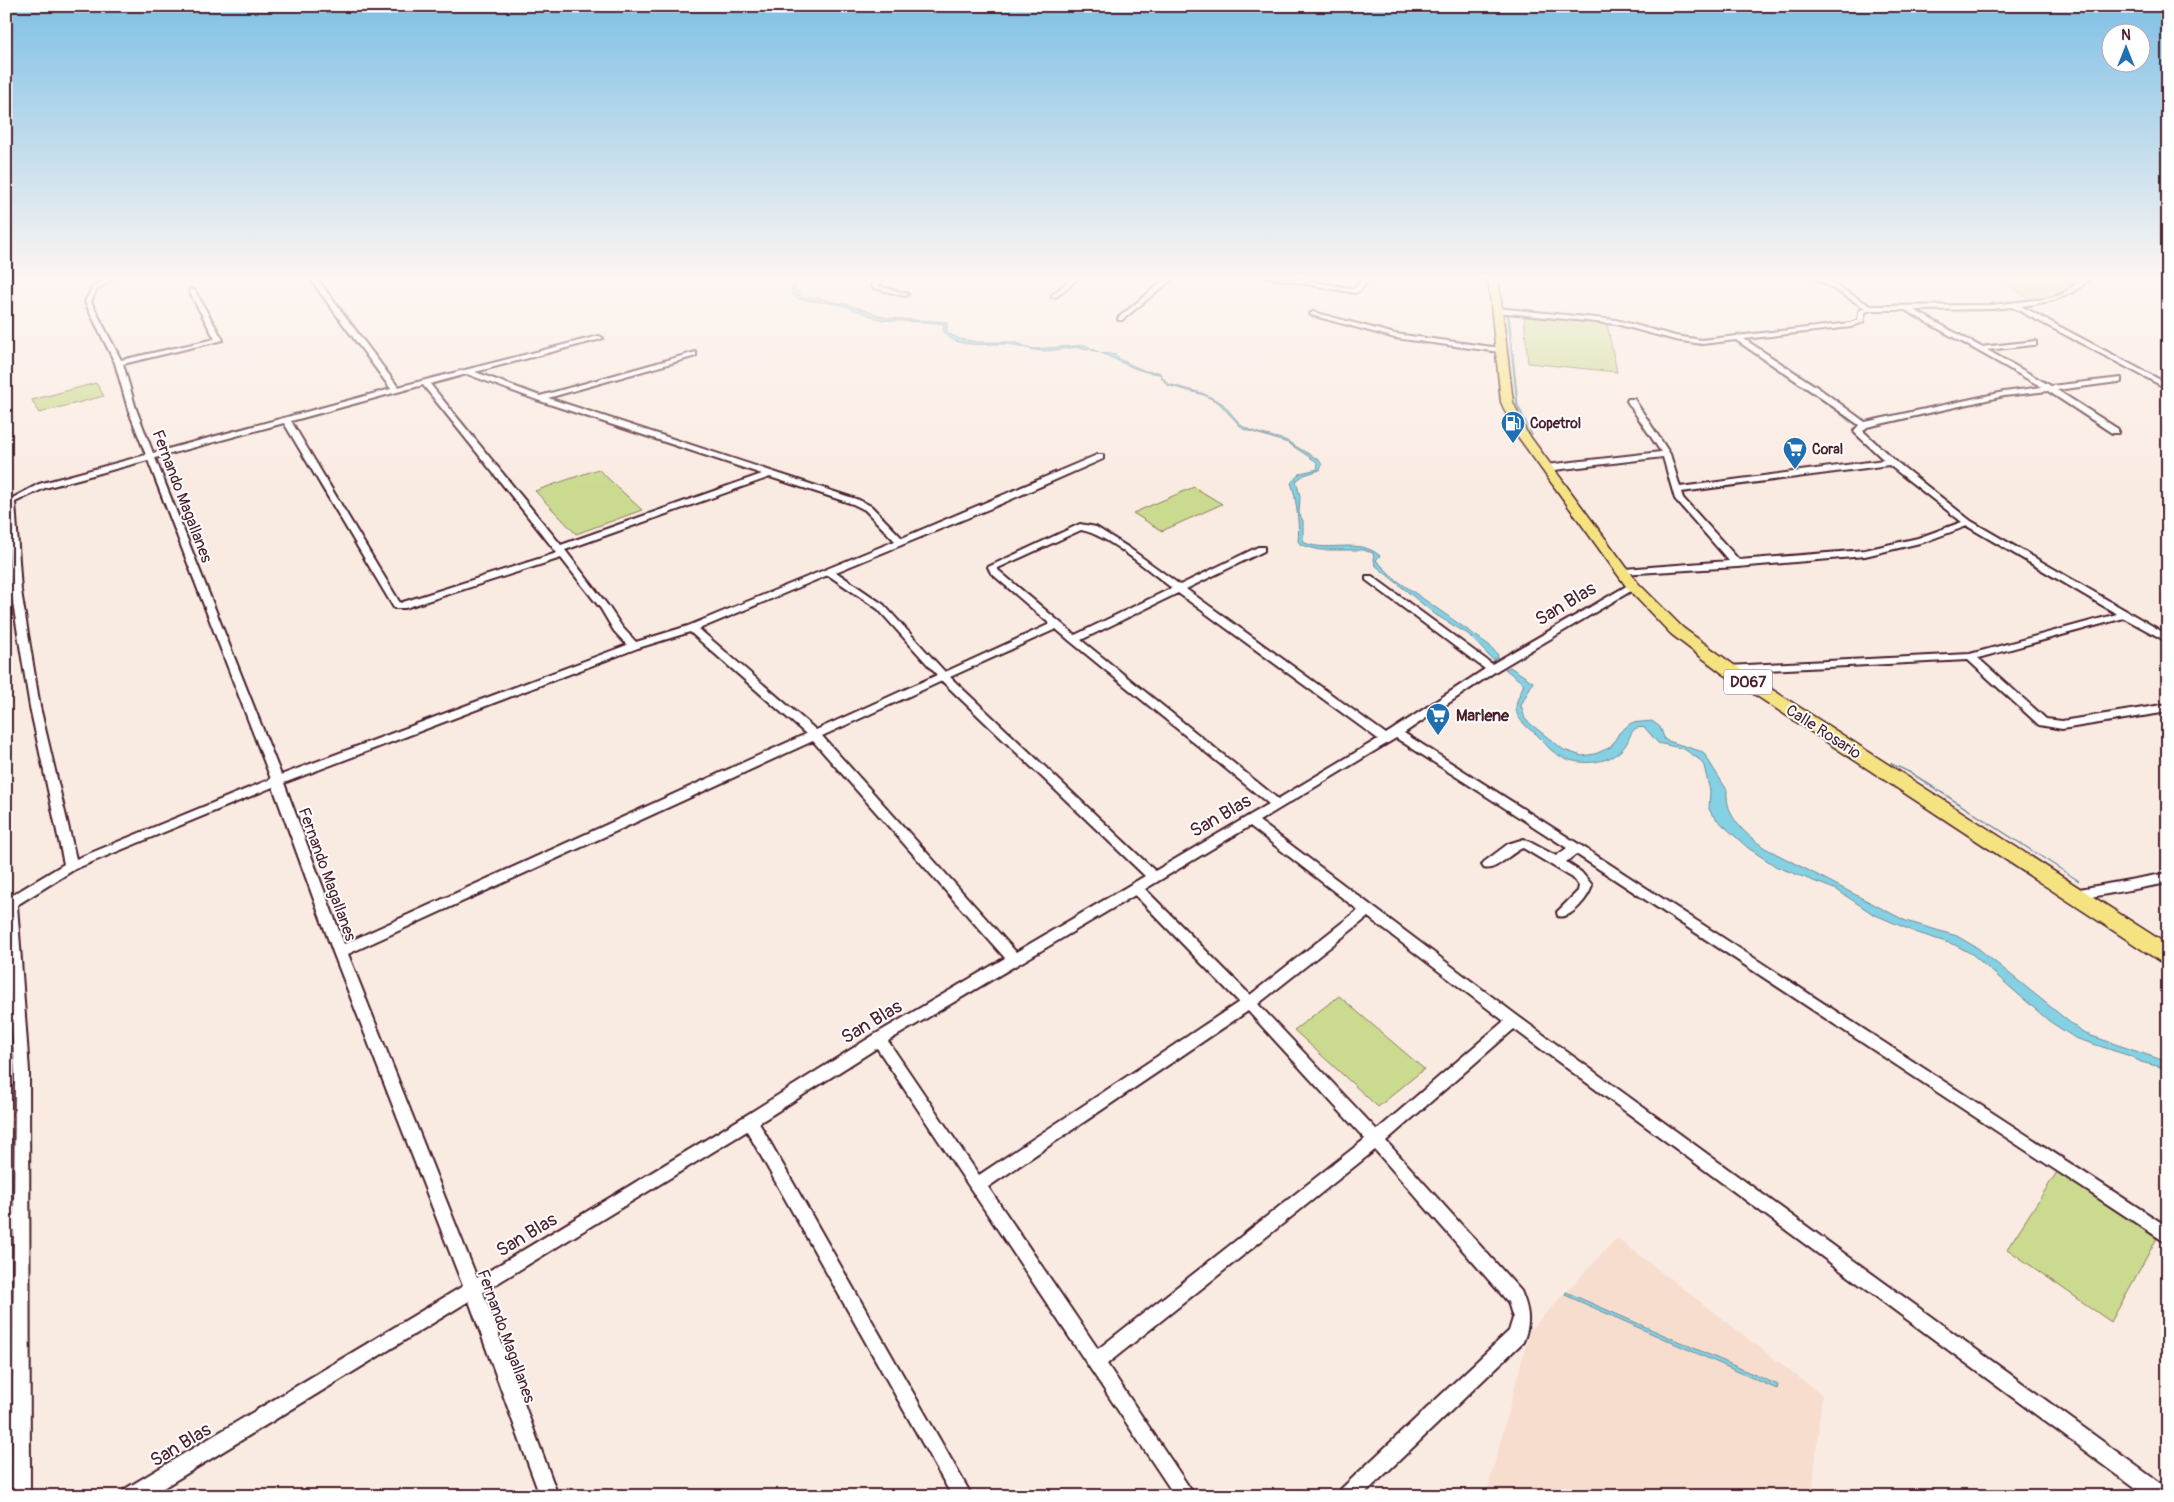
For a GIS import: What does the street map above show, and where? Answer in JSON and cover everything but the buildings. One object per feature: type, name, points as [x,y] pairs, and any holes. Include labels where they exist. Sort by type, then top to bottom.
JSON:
[{"type":"main road","name":"Calle Rosario","points":[[1500,346],[1504,384],[1511,412],[1520,431],[1633,586],[1677,631],[1728,669],[2168,956]]},
{"type":"street","name":"Fernando Magallanes","points":[[110,346],[119,363],[132,409],[277,782],[340,952],[473,1289],[549,1496]]},
{"type":"street","points":[[119,363],[193,346]]},
{"type":"street","points":[[363,346],[396,390]]},
{"type":"street","points":[[71,866],[35,707],[16,591],[11,501],[42,486],[286,419],[568,346]]},
{"type":"street","points":[[1471,346],[1500,350]]},
{"type":"street","points":[[1749,346],[1864,426]]},
{"type":"street","points":[[1975,346],[2049,388],[2115,431]]},
{"type":"street","points":[[1980,349],[2006,346]]},
{"type":"street","points":[[2091,346],[2168,387]]},
{"type":"street","points":[[540,398],[693,354]]},
{"type":"street","points":[[468,372],[540,398],[856,502],[868,508],[901,542]]},
{"type":"street","points":[[2118,380],[2004,394],[1864,426],[1859,429],[1859,434],[1968,523],[2168,639]]},
{"type":"street","points":[[425,383],[561,551],[605,608],[618,629],[634,646]]},
{"type":"street","points":[[1631,401],[1666,454],[1679,500],[1737,564]]},
{"type":"street","points":[[286,419],[397,606],[402,606],[561,551],[772,473]]},
{"type":"street","points":[[1546,468],[1666,454]]},
{"type":"street","points":[[21,1496],[22,1071],[8,904],[71,866],[277,782],[634,646],[692,628],[1100,457]]},
{"type":"street","points":[[1676,490],[1891,462]]},
{"type":"street","points":[[1624,572],[1865,553],[1921,540],[1968,523]]},
{"type":"street","points":[[1278,805],[1074,639],[994,571],[993,567],[1080,527],[1094,529],[1390,736],[1576,848],[2168,1236]]},
{"type":"street","points":[[1074,639],[1261,549]]},
{"type":"street","points":[[829,572],[881,607],[943,676],[1154,877]]},
{"type":"street","points":[[1370,578],[1492,669]]},
{"type":"street","name":"San Blas","points":[[132,1496],[750,1120],[879,1038],[1278,805],[1390,736],[1492,669],[1633,586]]},
{"type":"street","points":[[1728,669],[1970,657],[2127,614]]},
{"type":"street","points":[[340,952],[1058,624]]},
{"type":"street","points":[[692,628],[814,735],[1015,960]]},
{"type":"street","points":[[1970,657],[2043,722],[2051,725],[2062,725],[2168,708]]},
{"type":"street","points":[[1250,820],[1514,1021],[2162,1496]]},
{"type":"street","points":[[1488,865],[1512,847],[1524,843],[1557,862],[1584,880],[1586,885],[1584,893],[1563,912]]},
{"type":"street","points":[[1557,862],[1576,848]]},
{"type":"street","points":[[2074,895],[2168,878]]},
{"type":"street","points":[[1136,888],[1249,1003],[1376,1140],[1501,1278],[1515,1297],[1521,1318],[1517,1336],[1348,1496]]},
{"type":"street","points":[[978,1185],[1249,1003],[1367,910]]},
{"type":"street","points":[[1097,1361],[1376,1140],[1514,1021]]},
{"type":"street","points":[[879,1038],[1186,1496]]},
{"type":"street","points":[[750,1120],[964,1496]]},
{"type":"shaded area","points":[[1617,1238],[1822,1395],[1812,1496],[1486,1496],[1530,1330]]},
{"type":"green space","points":[[1527,346],[1612,346],[1617,372],[1528,363]]},
{"type":"green space","points":[[96,383],[104,396],[39,413],[32,400]]},
{"type":"green space","points":[[598,469],[642,510],[576,534],[535,491]]},
{"type":"green space","points":[[1194,487],[1222,504],[1162,531],[1133,513]]},
{"type":"green space","points":[[1339,996],[1424,1069],[1378,1107],[1294,1030]]},
{"type":"green space","points":[[2057,1172],[2157,1238],[2111,1322],[2007,1249]]},
{"type":"water","points":[[1020,346],[1033,349],[1087,346],[1098,352],[1116,355],[1121,360],[1145,371],[1159,372],[1168,384],[1202,393],[1222,403],[1242,426],[1255,432],[1285,440],[1319,460],[1322,465],[1320,470],[1304,475],[1296,481],[1300,496],[1299,513],[1303,521],[1303,539],[1305,543],[1324,547],[1363,547],[1372,550],[1380,556],[1376,560],[1395,579],[1489,645],[1498,655],[1497,659],[1492,659],[1468,634],[1436,615],[1375,565],[1373,553],[1363,550],[1320,550],[1301,545],[1298,541],[1297,512],[1291,483],[1300,473],[1318,469],[1317,462],[1288,443],[1243,429],[1219,403],[1204,395],[1167,385],[1159,374],[1149,373],[1131,367],[1106,355],[1083,348],[1033,350]]},
{"type":"water","points":[[1511,346],[1512,346],[1518,405],[1532,435],[1517,405]]},
{"type":"water","points":[[1510,667],[1533,682],[1521,705],[1525,719],[1564,750],[1582,756],[1595,754],[1611,747],[1619,733],[1631,723],[1652,721],[1660,727],[1665,740],[1703,752],[1727,790],[1729,808],[1737,824],[1765,848],[1906,921],[1957,936],[1979,949],[2083,1033],[2168,1062],[2168,1069],[2141,1062],[2130,1056],[2075,1038],[2049,1021],[1972,954],[1955,945],[1915,932],[1873,914],[1837,890],[1777,867],[1748,848],[1713,816],[1709,809],[1710,791],[1704,766],[1700,760],[1684,749],[1658,743],[1645,728],[1634,730],[1625,746],[1610,758],[1601,761],[1582,762],[1563,758],[1550,750],[1518,716],[1516,707],[1524,684],[1505,669]]},
{"type":"water","points":[[1890,763],[1912,773],[2079,881],[1912,774]]},
{"type":"water","points":[[1566,1292],[1778,1385],[1777,1389],[1565,1295]]},
{"type":"place","name":"Copetrol","points":[[1513,444]]},
{"type":"place","name":"Coral","points":[[1795,470]]},
{"type":"place","name":"Marlene","points":[[1438,736]]}]
